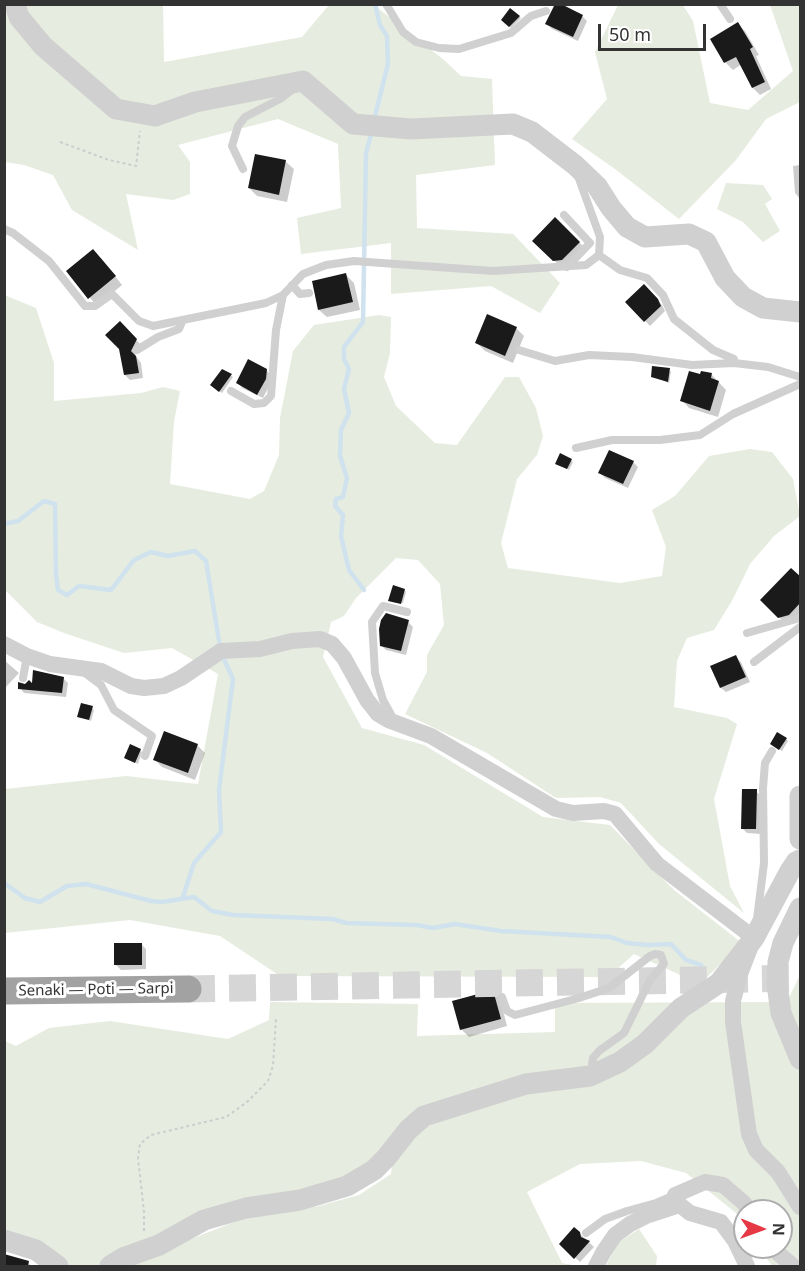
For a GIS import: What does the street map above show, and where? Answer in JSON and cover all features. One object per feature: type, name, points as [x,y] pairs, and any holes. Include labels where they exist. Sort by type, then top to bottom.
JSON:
[{"type":"highway","name":"Senaki — Poti — Sarpi","points":[[4,992],[188,989]]},
{"type":"street","points":[[15,4],[19,17],[43,46],[116,109],[155,116],[195,102],[303,81],[353,124],[411,129],[513,124],[532,132],[574,165],[597,186],[627,227],[645,237],[689,234],[706,242],[725,278],[743,297],[763,308],[801,312]]},
{"type":"street","points":[[4,644],[27,656],[50,664],[101,671],[131,686],[144,688],[164,686],[181,678],[221,651],[260,649],[292,641],[320,639],[332,644],[344,658],[378,714],[430,736],[556,809],[573,813],[604,811],[615,814],[657,864],[754,938]]},
{"type":"street","points":[[801,796],[801,839]]},
{"type":"street","points":[[801,860],[796,862],[790,871],[754,938],[740,974],[733,1001],[733,1022],[744,1086],[749,1134],[756,1150],[778,1172],[801,1207]]},
{"type":"street","points":[[801,908],[795,926],[783,942],[777,962],[781,1013],[801,1059]]},
{"type":"street","points":[[110,1266],[123,1258],[159,1245],[188,1228],[225,1213],[300,1200],[347,1186],[374,1170],[408,1130],[424,1116],[526,1084],[597,1074],[637,1050],[681,1008],[719,983],[754,938]]},
{"type":"street","points":[[596,1266],[615,1235],[630,1224],[678,1200],[705,1182],[723,1185],[739,1199]]},
{"type":"street","points":[[678,1200],[690,1212],[722,1222],[735,1241],[747,1266]]},
{"type":"street","points":[[4,1240],[36,1250],[58,1266]]},
{"type":"lane","points":[[386,4],[403,32],[416,42],[439,48],[459,49],[511,33],[531,15],[546,10]]},
{"type":"lane","points":[[720,4],[729,19]]},
{"type":"lane","points":[[243,169],[232,146],[237,126],[245,117],[280,99],[303,81]]},
{"type":"lane","points":[[4,229],[13,233],[49,261],[85,306],[95,306],[112,294],[139,321],[153,326],[182,322],[266,303],[283,295],[303,274],[326,265],[354,261],[493,272],[586,265],[599,255],[600,237],[574,165]]},
{"type":"lane","points":[[564,215],[590,243],[567,267]]},
{"type":"lane","points":[[599,255],[620,270],[647,278],[663,295],[674,319],[713,350],[734,359],[734,363]]},
{"type":"lane","points":[[292,285],[300,294],[309,293]]},
{"type":"lane","points":[[231,391],[254,404],[264,403],[271,396],[276,330],[283,295]]},
{"type":"lane","points":[[137,350],[158,337],[179,329],[182,322]]},
{"type":"lane","points":[[519,350],[555,361],[589,355],[632,357],[692,365],[734,363],[768,367],[801,377]]},
{"type":"lane","points":[[576,448],[612,440],[660,440],[700,435],[733,414],[801,384]]},
{"type":"lane","points":[[395,723],[383,700],[375,673],[372,622],[383,606],[406,612]]},
{"type":"lane","points":[[747,633],[801,618]]},
{"type":"lane","points":[[754,662],[801,627]]},
{"type":"lane","points":[[23,678],[27,656]]},
{"type":"lane","points":[[72,667],[88,674],[101,685],[114,710],[152,735],[145,756]]},
{"type":"lane","points":[[754,938],[763,884],[765,763],[772,751]]},
{"type":"lane","points":[[502,997],[507,1011],[515,1015],[609,988],[650,956],[661,955],[664,964],[650,980],[624,1033],[593,1058],[592,1065],[597,1074]]},
{"type":"lane","points":[[586,1233],[605,1219],[627,1210],[678,1200]]},
{"type":"path","points":[[60,142],[108,160],[136,166],[142,113]]},
{"type":"path","points":[[143,1250],[144,1212],[138,1158],[140,1144],[151,1135],[226,1116],[247,1102],[267,1081],[273,1066],[276,1018]]},
{"type":"shaded area","points":[[5,5],[163,5],[164,62],[302,37],[329,5],[374,5],[461,76],[492,79],[495,165],[416,175],[417,228],[513,234],[560,283],[540,313],[491,286],[391,294],[391,243],[301,254],[297,218],[341,208],[338,144],[278,119],[178,145],[190,162],[190,194],[173,200],[126,194],[138,250],[72,210],[53,175],[24,165],[5,162]]},
{"type":"shaded area","points":[[618,5],[683,5],[693,21],[710,103],[748,110],[793,71],[770,5],[800,5],[800,102],[766,119],[736,160],[679,219],[572,139],[607,99],[595,52]]},
{"type":"shaded area","points":[[726,183],[763,185],[772,199],[765,204],[780,231],[763,242],[743,222],[717,209]]},
{"type":"shaded area","points":[[4,295],[36,308],[54,363],[54,401],[141,393],[163,387],[180,391],[174,421],[170,484],[250,499],[264,491],[279,455],[280,418],[293,351],[314,325],[379,315],[391,317],[390,353],[384,377],[396,406],[435,443],[457,445],[505,377],[519,377],[536,408],[543,436],[537,455],[517,479],[501,543],[508,568],[620,583],[662,576],[666,547],[652,510],[675,496],[709,456],[750,449],[772,452],[793,479],[800,516],[774,536],[750,564],[733,599],[714,630],[687,638],[677,661],[674,707],[727,718],[737,724],[714,799],[730,886],[744,913],[659,844],[621,803],[600,797],[556,798],[487,753],[405,714],[427,672],[427,655],[444,625],[440,584],[418,560],[396,558],[356,598],[344,616],[331,622],[323,657],[362,728],[424,745],[543,817],[610,825],[674,890],[742,943],[700,984],[634,954],[608,977],[280,976],[220,936],[130,920],[5,933],[5,789],[126,776],[198,784],[218,674],[172,648],[124,653],[64,633],[37,622],[5,590]]},
{"type":"shaded area","points":[[800,975],[800,1266],[772,1266],[767,1259],[793,1259],[793,1199],[733,1199],[733,1211],[686,1173],[641,1161],[580,1164],[527,1192],[562,1263],[578,1266],[122,1266],[242,1219],[319,1206],[359,1195],[391,1174],[393,1156],[369,1175],[243,1206],[112,1266],[65,1266],[5,1232],[5,1041],[16,1046],[49,1028],[110,1021],[228,1039],[269,1020],[270,1002],[418,1004],[417,1036],[555,1032],[555,1003],[787,1002]]},
{"type":"shaded area","points":[[639,1229],[657,1256],[656,1266],[606,1266],[616,1244]]},
{"type":"building","points":[[555,4],[561,4],[583,15],[573,37],[545,24]]},
{"type":"building","points":[[510,8],[520,16],[509,27],[501,20]]},
{"type":"building","points":[[738,22],[753,47],[750,49],[765,82],[752,88],[736,57],[724,63],[710,39]]},
{"type":"building","points":[[255,154],[286,160],[279,195],[248,188]]},
{"type":"building","points":[[555,217],[580,242],[562,260],[553,261],[532,241]]},
{"type":"building","points":[[93,249],[116,276],[88,299],[66,271]]},
{"type":"building","points":[[346,273],[353,302],[318,310],[312,281]]},
{"type":"building","points":[[644,284],[658,299],[661,306],[644,322],[625,302]]},
{"type":"building","points":[[487,314],[517,327],[505,356],[475,343]]},
{"type":"building","points":[[120,321],[137,339],[131,351],[136,356],[139,373],[124,375],[119,349],[105,335]]},
{"type":"building","points":[[248,359],[267,369],[266,379],[257,395],[236,383]]},
{"type":"building","points":[[652,366],[670,368],[668,382],[651,377]]},
{"type":"building","points":[[222,369],[232,374],[219,392],[210,385]]},
{"type":"building","points":[[689,371],[700,374],[701,371],[712,373],[711,378],[719,381],[710,411],[680,401]]},
{"type":"building","points":[[609,450],[634,461],[623,484],[598,473]]},
{"type":"building","points":[[560,453],[572,459],[567,469],[555,464]]},
{"type":"building","points":[[791,568],[801,577],[801,602],[789,615],[778,618],[760,600]]},
{"type":"building","points":[[393,585],[405,589],[401,604],[388,601]]},
{"type":"building","points":[[386,613],[409,620],[401,651],[380,646],[379,629]]},
{"type":"building","points":[[736,655],[746,677],[720,688],[710,666]]},
{"type":"building","points":[[33,670],[64,677],[62,693],[18,689],[18,682],[25,684],[29,680],[32,683]]},
{"type":"building","points":[[81,703],[93,706],[89,720],[77,717]]},
{"type":"building","points":[[164,731],[198,744],[188,773],[153,760]]},
{"type":"building","points":[[777,732],[787,738],[779,750],[770,744]]},
{"type":"building","points":[[130,744],[141,749],[135,763],[124,758]]},
{"type":"building","points":[[742,789],[757,789],[756,829],[741,829]]},
{"type":"building","points":[[114,943],[142,943],[142,965],[114,965]]},
{"type":"building","points":[[493,990],[501,1019],[460,1030],[452,1001]]},
{"type":"building","points":[[574,1227],[580,1232],[581,1237],[590,1241],[574,1259],[559,1244]]},
{"type":"building","points":[[4,1254],[29,1261],[28,1266],[4,1266]]},
{"type":"waterway","points":[[374,120],[388,64],[387,36],[380,25],[375,4]]},
{"type":"waterway","points":[[364,590],[349,570],[341,536],[343,515],[335,506],[336,499],[343,497],[347,478],[340,456],[341,430],[349,413],[344,389],[349,369],[344,359],[344,347],[363,322],[366,153],[372,131]]},
{"type":"waterway","points":[[4,524],[18,521],[44,501],[55,504],[58,590],[67,595],[79,586],[111,590],[134,560],[151,552],[168,556],[195,551],[206,561],[220,647]]},
{"type":"waterway","points":[[183,897],[194,863],[221,832],[219,790],[233,679],[222,655]]},
{"type":"waterway","points":[[4,883],[25,898],[40,902],[67,886],[86,884],[151,901],[162,902],[194,897],[212,911],[233,915],[333,919],[346,923],[417,925],[433,928],[455,924],[501,931],[611,937],[627,943],[648,945],[671,944],[686,960],[701,965]]},
{"type":"tunnel","points":[[188,989],[800,978]]}]
